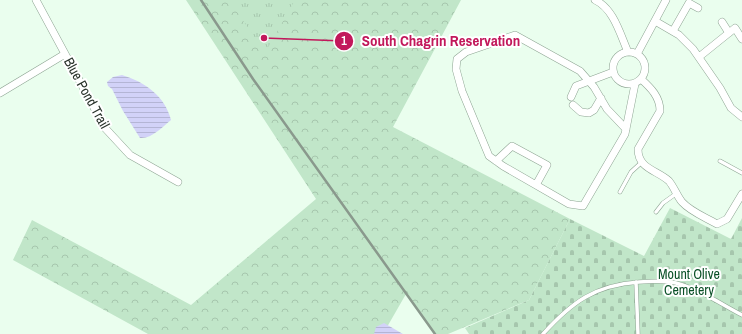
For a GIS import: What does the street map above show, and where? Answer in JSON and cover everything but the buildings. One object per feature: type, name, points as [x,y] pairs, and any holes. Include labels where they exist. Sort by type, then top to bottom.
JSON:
[{"type":"street","name":"Blue Pond Trail","points":[[36,0],[105,128],[130,155],[178,182]]},
{"type":"street","points":[[596,0],[612,15],[628,52]]},
{"type":"street","points":[[637,54],[666,0]]},
{"type":"street","points":[[673,31],[689,4],[698,8]]},
{"type":"street","points":[[655,21],[679,35],[699,57],[720,88],[731,108],[742,117]]},
{"type":"street","points":[[722,22],[729,33]]},
{"type":"street","points":[[699,57],[735,28],[742,39]]},
{"type":"street","points":[[626,129],[607,109],[601,98],[580,71],[515,36],[466,52],[457,59],[456,69],[478,133],[489,156],[569,204],[583,206],[626,129],[638,81]]},
{"type":"street","points":[[628,52],[637,54],[641,57],[645,66],[644,75],[638,81],[630,85],[621,83],[617,80],[613,72],[616,58],[628,52]]},
{"type":"street","points":[[0,93],[65,54]]},
{"type":"street","points":[[571,97],[576,86],[588,80],[613,72]]},
{"type":"street","points":[[638,81],[656,95],[660,105],[660,111],[638,150],[645,167],[668,181],[682,202],[692,210],[717,224],[727,219],[742,194]]},
{"type":"street","points":[[573,105],[581,112],[589,113],[594,110],[601,98]]},
{"type":"street","points":[[496,161],[512,146],[547,165],[536,185]]},
{"type":"lane","points":[[720,161],[742,173]]},
{"type":"lane","points":[[620,192],[631,172],[642,162]]},
{"type":"lane","points":[[656,212],[663,203],[677,194]]},
{"type":"lane","points":[[543,334],[575,304],[595,291],[619,283],[655,280],[676,283],[694,290],[742,315]]},
{"type":"lane","points":[[636,282],[638,334]]},
{"type":"green space","points":[[186,0],[461,0],[393,127],[570,219],[529,300],[448,334],[435,334],[406,294],[383,334],[148,334],[13,260],[32,220],[191,305],[316,199]]},
{"type":"green space","points":[[229,0],[295,0],[265,53]]},
{"type":"green space","name":"Mount Olive Cemetery","points":[[670,208],[731,239],[742,218],[742,334],[469,334],[465,328],[529,300],[570,219],[644,256]]},
{"type":"water","points":[[122,75],[139,82],[153,91],[168,111],[171,120],[149,137],[140,138],[123,111],[112,89],[108,86],[107,82],[113,77]]},
{"type":"water","points":[[384,323],[403,334],[374,334],[376,327]]},
{"type":"railway","points":[[201,0],[253,79],[435,334]]},
{"type":"place","name":"South Chagrin Reservation","points":[[264,38]]}]
